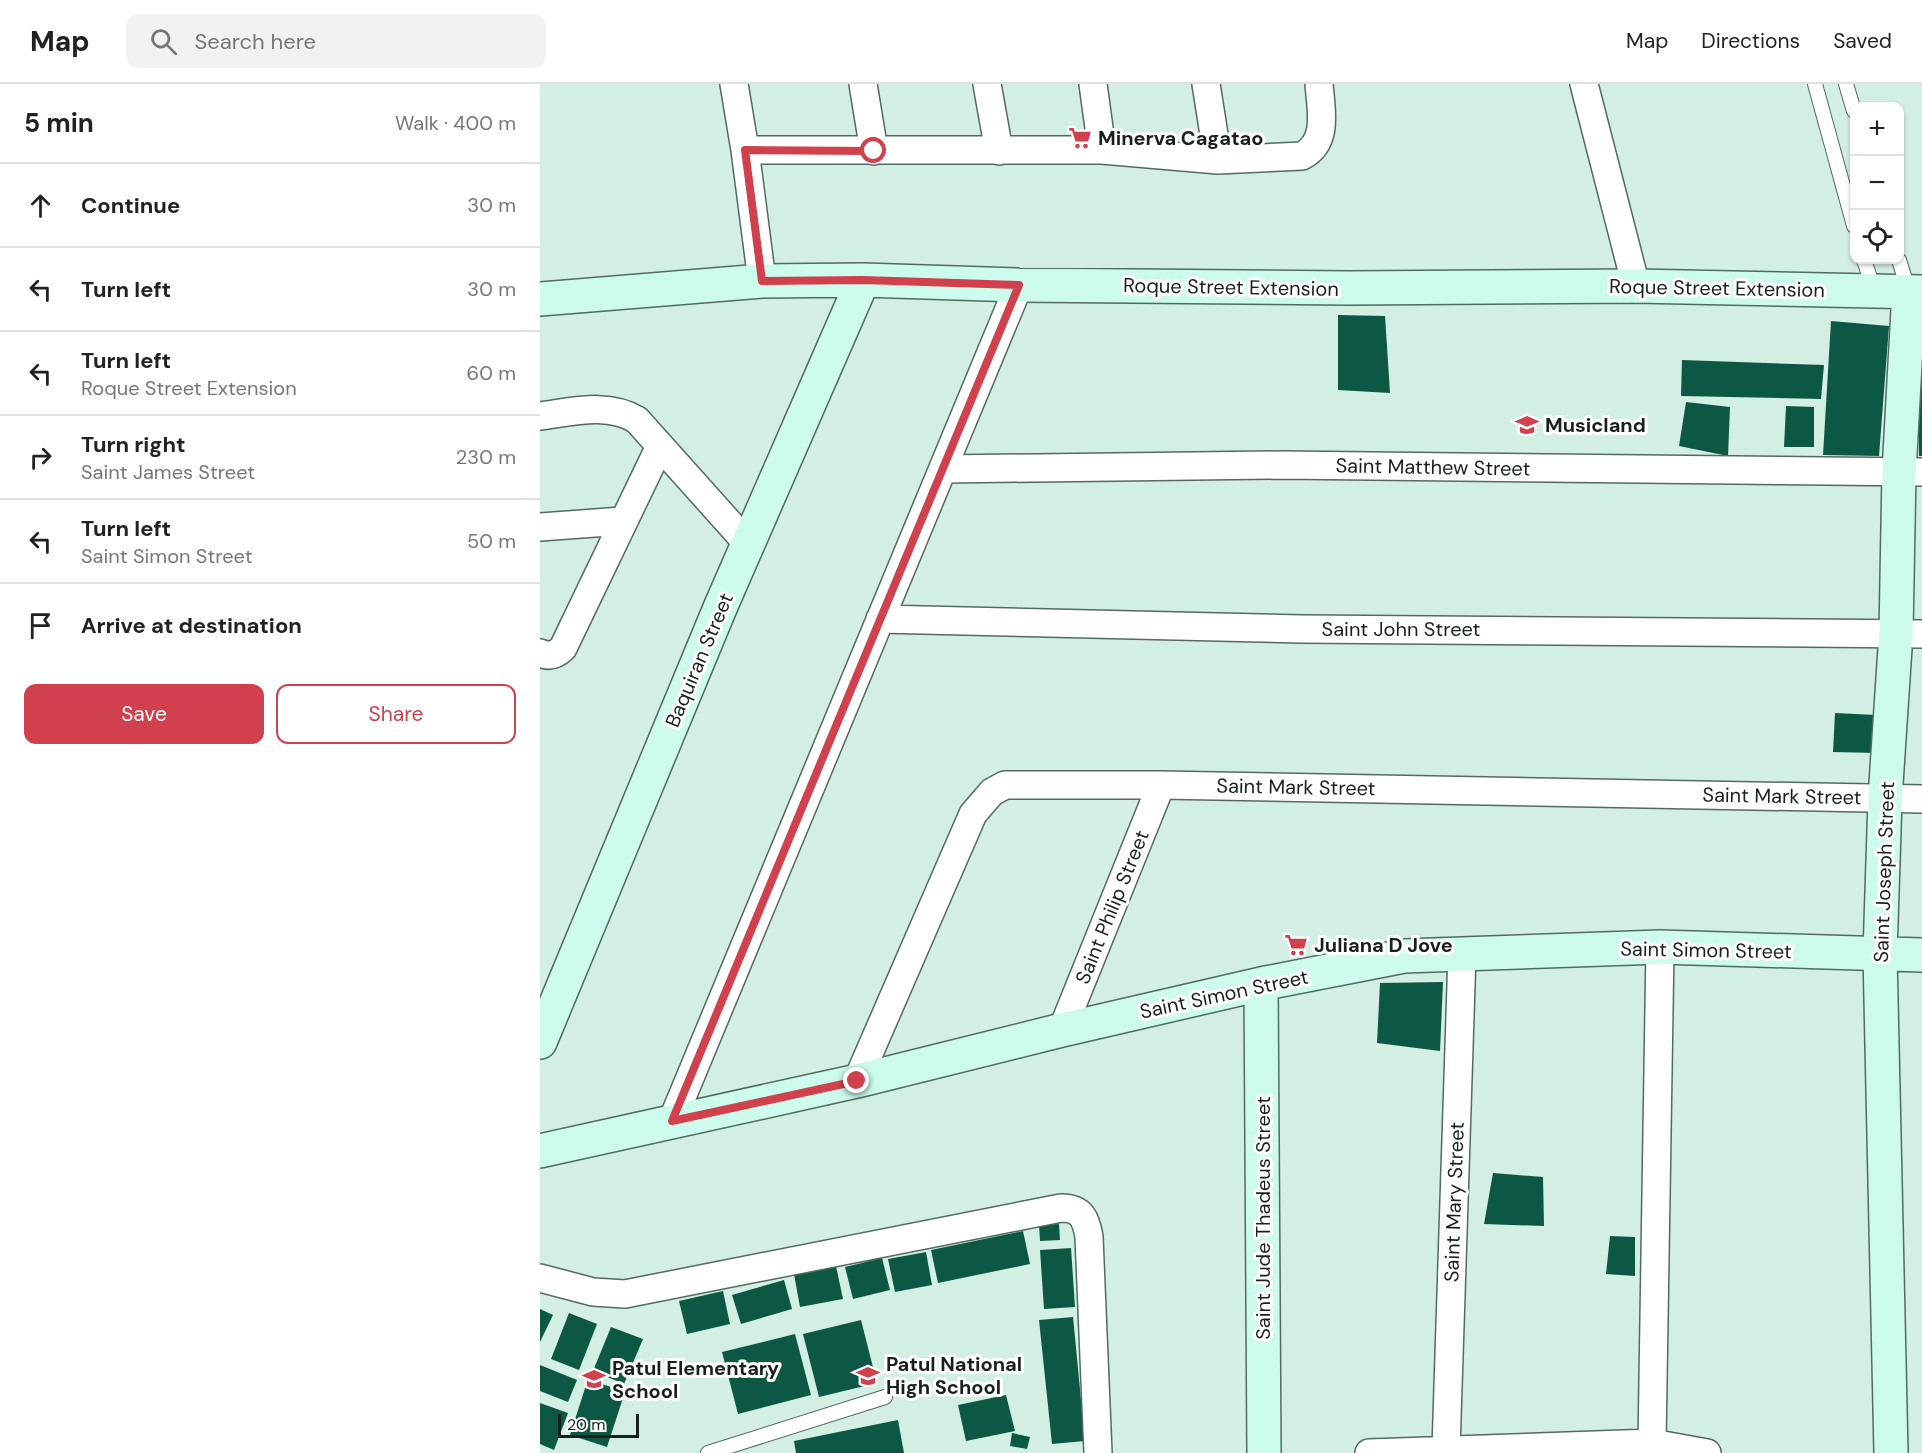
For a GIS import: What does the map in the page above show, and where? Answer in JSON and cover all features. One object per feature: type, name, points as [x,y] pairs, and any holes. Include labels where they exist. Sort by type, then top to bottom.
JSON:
[{"type":"street","points":[[734,84],[762,281]]},
{"type":"street","points":[[862,84],[874,151]]},
{"type":"street","points":[[987,84],[999,151]]},
{"type":"street","points":[[1092,84],[1102,150]]},
{"type":"street","points":[[1206,84],[1218,160]]},
{"type":"street","points":[[745,150],[1102,150],[1218,160],[1285,158],[1302,156],[1312,151],[1318,142],[1322,124],[1319,84]]},
{"type":"street","points":[[1584,84],[1636,286]]},
{"type":"street","name":"Roque Street Extension","points":[[540,299],[762,281],[863,280],[1019,285],[1349,288],[1636,286],[1916,292]]},
{"type":"street","name":"Baquiran Street","points":[[540,1042],[748,544],[863,280]]},
{"type":"street","points":[[672,1121],[1019,285]]},
{"type":"street","name":"Saint Joseph Street","points":[[1891,1453],[1880,954],[1885,798],[1909,633],[1910,472],[1916,292]]},
{"type":"street","points":[[540,416],[594,410],[626,413],[637,420],[748,544]]},
{"type":"street","points":[[540,652],[550,655],[557,654],[563,648],[660,446]]},
{"type":"street","name":"Saint Matthew Street","points":[[943,469],[1282,465],[1910,472]]},
{"type":"street","points":[[540,527],[622,521]]},
{"type":"street","name":"Saint John Street","points":[[880,619],[1291,629],[1909,633]]},
{"type":"street","name":"Saint Mark Street","points":[[857,1081],[973,814],[992,792],[1005,785],[1161,785],[1922,799]]},
{"type":"street","name":"Saint Philip Street","points":[[1062,1030],[1161,785]]},
{"type":"street","points":[[1652,1443],[1660,947]]},
{"type":"street","name":"Saint Simon Street","points":[[540,1151],[857,1081],[1261,984],[1404,956],[1660,947],[1922,955]]},
{"type":"street","name":"Saint Mary Street","points":[[1446,1449],[1462,954]]},
{"type":"street","name":"Saint Jude Thadeus Street","points":[[1261,984],[1264,1453]]},
{"type":"street","points":[[540,1278],[593,1292],[625,1294],[1061,1208],[1071,1208],[1079,1212],[1084,1219],[1089,1238],[1098,1453]]},
{"type":"street","points":[[1369,1453],[1652,1443],[1707,1453]]},
{"type":"lane","points":[[1815,84],[1850,211]]},
{"type":"lane","points":[[1846,84],[1851,102]]},
{"type":"lane","points":[[1865,264],[1874,290]]},
{"type":"lane","points":[[1901,264],[1916,292]]},
{"type":"lane","points":[[708,1453],[885,1397]]},
{"type":"building","points":[[1338,315],[1385,316],[1390,393],[1338,390]]},
{"type":"building","points":[[1831,321],[1889,326],[1879,456],[1823,455]]},
{"type":"building","points":[[1682,360],[1824,365],[1821,399],[1681,396]]},
{"type":"building","points":[[1919,385],[1922,385],[1922,456],[1919,456]]},
{"type":"building","points":[[1686,402],[1730,407],[1728,456],[1679,446]]},
{"type":"building","points":[[1786,406],[1814,407],[1814,447],[1784,447]]},
{"type":"building","points":[[1835,713],[1876,715],[1877,753],[1833,752]]},
{"type":"building","points":[[1443,982],[1440,1051],[1377,1043],[1380,983]]},
{"type":"building","points":[[1493,1173],[1543,1177],[1544,1226],[1484,1224]]},
{"type":"building","points":[[1059,1224],[1060,1240],[1040,1241],[1039,1225]]},
{"type":"building","points":[[1023,1231],[1030,1264],[938,1283],[931,1250]]},
{"type":"building","points":[[1610,1236],[1635,1237],[1635,1276],[1606,1274]]},
{"type":"building","points":[[1071,1248],[1075,1307],[1044,1309],[1040,1250]]},
{"type":"building","points":[[926,1252],[932,1285],[895,1292],[888,1259]]},
{"type":"building","points":[[882,1258],[890,1290],[853,1299],[845,1267]]},
{"type":"building","points":[[836,1266],[843,1299],[800,1307],[794,1274]]},
{"type":"building","points":[[784,1280],[792,1309],[741,1324],[732,1295]]},
{"type":"building","points":[[723,1291],[730,1324],[687,1334],[679,1301]]},
{"type":"building","points":[[540,1309],[553,1315],[540,1342]]},
{"type":"building","points":[[569,1313],[597,1324],[579,1370],[551,1359]]},
{"type":"building","points":[[1073,1317],[1085,1441],[1052,1444],[1039,1320]]},
{"type":"building","points":[[861,1320],[877,1383],[819,1397],[803,1334]]},
{"type":"building","points":[[611,1327],[643,1339],[624,1384],[593,1371]]},
{"type":"building","points":[[795,1334],[811,1395],[738,1414],[722,1352]]},
{"type":"building","points":[[540,1365],[577,1380],[568,1402],[540,1391]]},
{"type":"building","points":[[588,1379],[625,1392],[607,1447],[570,1435]]},
{"type":"building","points":[[1006,1395],[1015,1431],[966,1441],[958,1405]]},
{"type":"building","points":[[540,1403],[568,1413],[554,1450],[540,1444]]},
{"type":"building","points":[[898,1420],[904,1453],[796,1453],[794,1441]]},
{"type":"building","points":[[1012,1433],[1030,1437],[1027,1449],[1010,1446]]},
{"type":"place","name":"Minerva Cagatao","points":[[1080,138]]},
{"type":"place","name":"Musicland","points":[[1527,425]]},
{"type":"place","name":"Juliana D Jove","points":[[1296,945]]},
{"type":"place","name":"Patul National High School","points":[[868,1376]]},
{"type":"place","name":"Patul Elementary School","points":[[594,1379]]},
{"type":"route","points":[[857,1081],[672,1121],[1019,285],[863,280],[762,281],[745,150],[874,151]]}]
